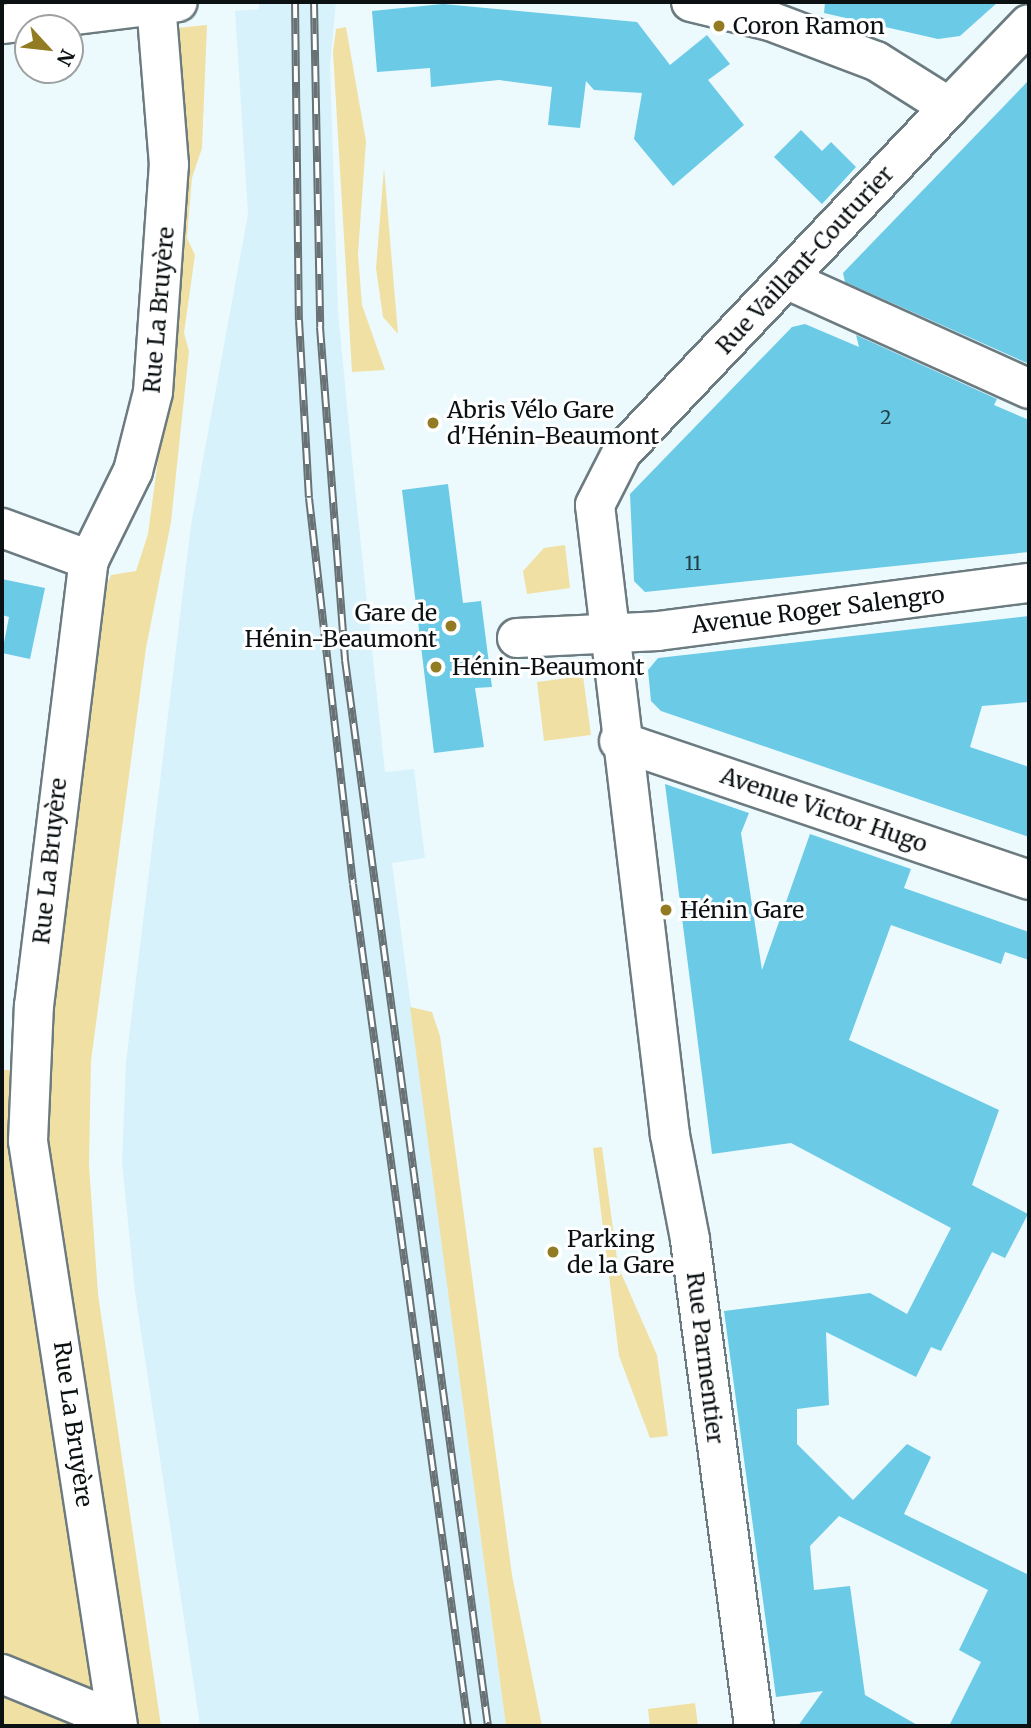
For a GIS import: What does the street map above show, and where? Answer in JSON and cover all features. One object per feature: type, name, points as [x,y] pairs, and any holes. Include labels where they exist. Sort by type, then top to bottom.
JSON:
[{"type":"street","points":[[691,2],[770,21],[876,61],[949,107]]},
{"type":"street","points":[[2,24],[164,3]]},
{"type":"street","name":"Rue La Bruyère","points":[[118,1723],[28,1141],[34,1006],[89,560],[133,471],[153,392],[169,165],[164,3]]},
{"type":"street","name":"Rue Vaillant-Couturier","points":[[596,505],[622,452],[1029,24]]},
{"type":"street","points":[[788,280],[1029,389]]},
{"type":"street","name":"Rue Parmentier","points":[[596,505],[619,741],[754,1726]]},
{"type":"street","points":[[2,528],[89,560]]},
{"type":"street","name":"Avenue Roger Salengro","points":[[517,638],[607,635],[1029,583]]},
{"type":"street","name":"Avenue Victor Hugo","points":[[619,741],[1029,880]]},
{"type":"street","points":[[2,1674],[118,1723]]},
{"type":"shaded area","points":[[259,2],[336,2],[330,66],[338,311],[354,479],[385,772],[414,769],[425,858],[392,863],[506,1726],[200,1726],[135,1292],[122,1162],[126,1062],[191,525],[248,214],[235,11],[259,9]]},
{"type":"shaded area","points":[[207,25],[202,148],[192,178],[187,238],[195,255],[184,333],[189,351],[171,522],[146,648],[91,1061],[89,1165],[98,1294],[161,1726],[2,1726],[2,1070],[10,1070],[101,600],[111,575],[136,571],[148,534],[166,400],[177,28]]},
{"type":"shaded area","points":[[346,27],[366,141],[358,254],[362,305],[385,370],[352,372],[333,52],[336,29]]},
{"type":"shaded area","points":[[384,168],[398,334],[383,317],[376,268]]},
{"type":"shaded area","points":[[565,545],[570,588],[527,594],[523,571],[544,548]]},
{"type":"shaded area","points":[[583,676],[591,735],[544,741],[537,682]]},
{"type":"shaded area","points":[[410,1007],[432,1012],[440,1036],[512,1575],[542,1726],[506,1726]]},
{"type":"shaded area","points":[[602,1147],[618,1266],[657,1355],[668,1436],[650,1438],[619,1356],[593,1148]]},
{"type":"shaded area","points":[[695,1703],[698,1726],[650,1726],[648,1709]]},
{"type":"building","points":[[825,2],[998,2],[960,36],[938,39],[824,13]]},
{"type":"building","points":[[443,4],[637,22],[670,65],[707,35],[730,64],[708,80],[744,125],[673,186],[634,139],[642,93],[594,90],[586,81],[580,128],[548,125],[552,87],[499,80],[431,87],[430,68],[377,72],[372,11]]},
{"type":"building","points":[[1029,80],[1029,364],[845,282],[843,273]]},
{"type":"building","points":[[801,130],[822,151],[831,142],[856,167],[822,204],[774,157]]},
{"type":"building","points":[[805,324],[859,347],[856,335],[997,399],[994,405],[1029,420],[1029,552],[645,592],[634,581],[630,494],[792,327]]},
{"type":"building","name":"Gare de Hénin-Beaumont","points":[[448,484],[463,603],[481,601],[492,687],[475,688],[484,747],[434,753],[402,490]]},
{"type":"building","points":[[2,579],[45,588],[30,659],[2,653],[9,617],[2,615]]},
{"type":"building","points":[[1029,616],[1029,702],[982,706],[970,747],[1029,767],[1029,837],[661,711],[651,701],[648,670],[658,658]]},
{"type":"building","points":[[665,784],[749,813],[741,833],[762,970],[810,834],[911,869],[904,888],[1029,932],[1029,960],[1005,952],[1001,964],[891,925],[849,1040],[999,1110],[972,1185],[1028,1214],[1005,1258],[992,1252],[941,1351],[931,1347],[916,1377],[826,1332],[829,1405],[797,1409],[797,1444],[853,1500],[907,1444],[931,1457],[904,1514],[1029,1575],[1029,1726],[949,1726],[981,1662],[959,1650],[988,1590],[839,1516],[810,1546],[814,1590],[850,1586],[865,1695],[919,1726],[798,1726],[823,1691],[776,1697],[724,1311],[870,1293],[907,1314],[951,1228],[791,1143],[712,1154]]},
{"type":"railway","points":[[295,2],[299,320],[309,498],[353,884],[468,1726]]},
{"type":"railway","points":[[314,2],[320,327],[345,660],[488,1726]]},
{"type":"place","name":"Coron Ramon","points":[[719,26]]},
{"type":"place","name":"Abris Vélo Gare d'Hénin-Beaumont","points":[[433,423]]},
{"type":"place","name":"Gare de Hénin-Beaumont","points":[[451,626]]},
{"type":"place","name":"Hénin-Beaumont","points":[[436,667]]},
{"type":"place","name":"Hénin Gare","points":[[666,910]]},
{"type":"place","name":"Parking de la Gare","points":[[553,1252]]}]
